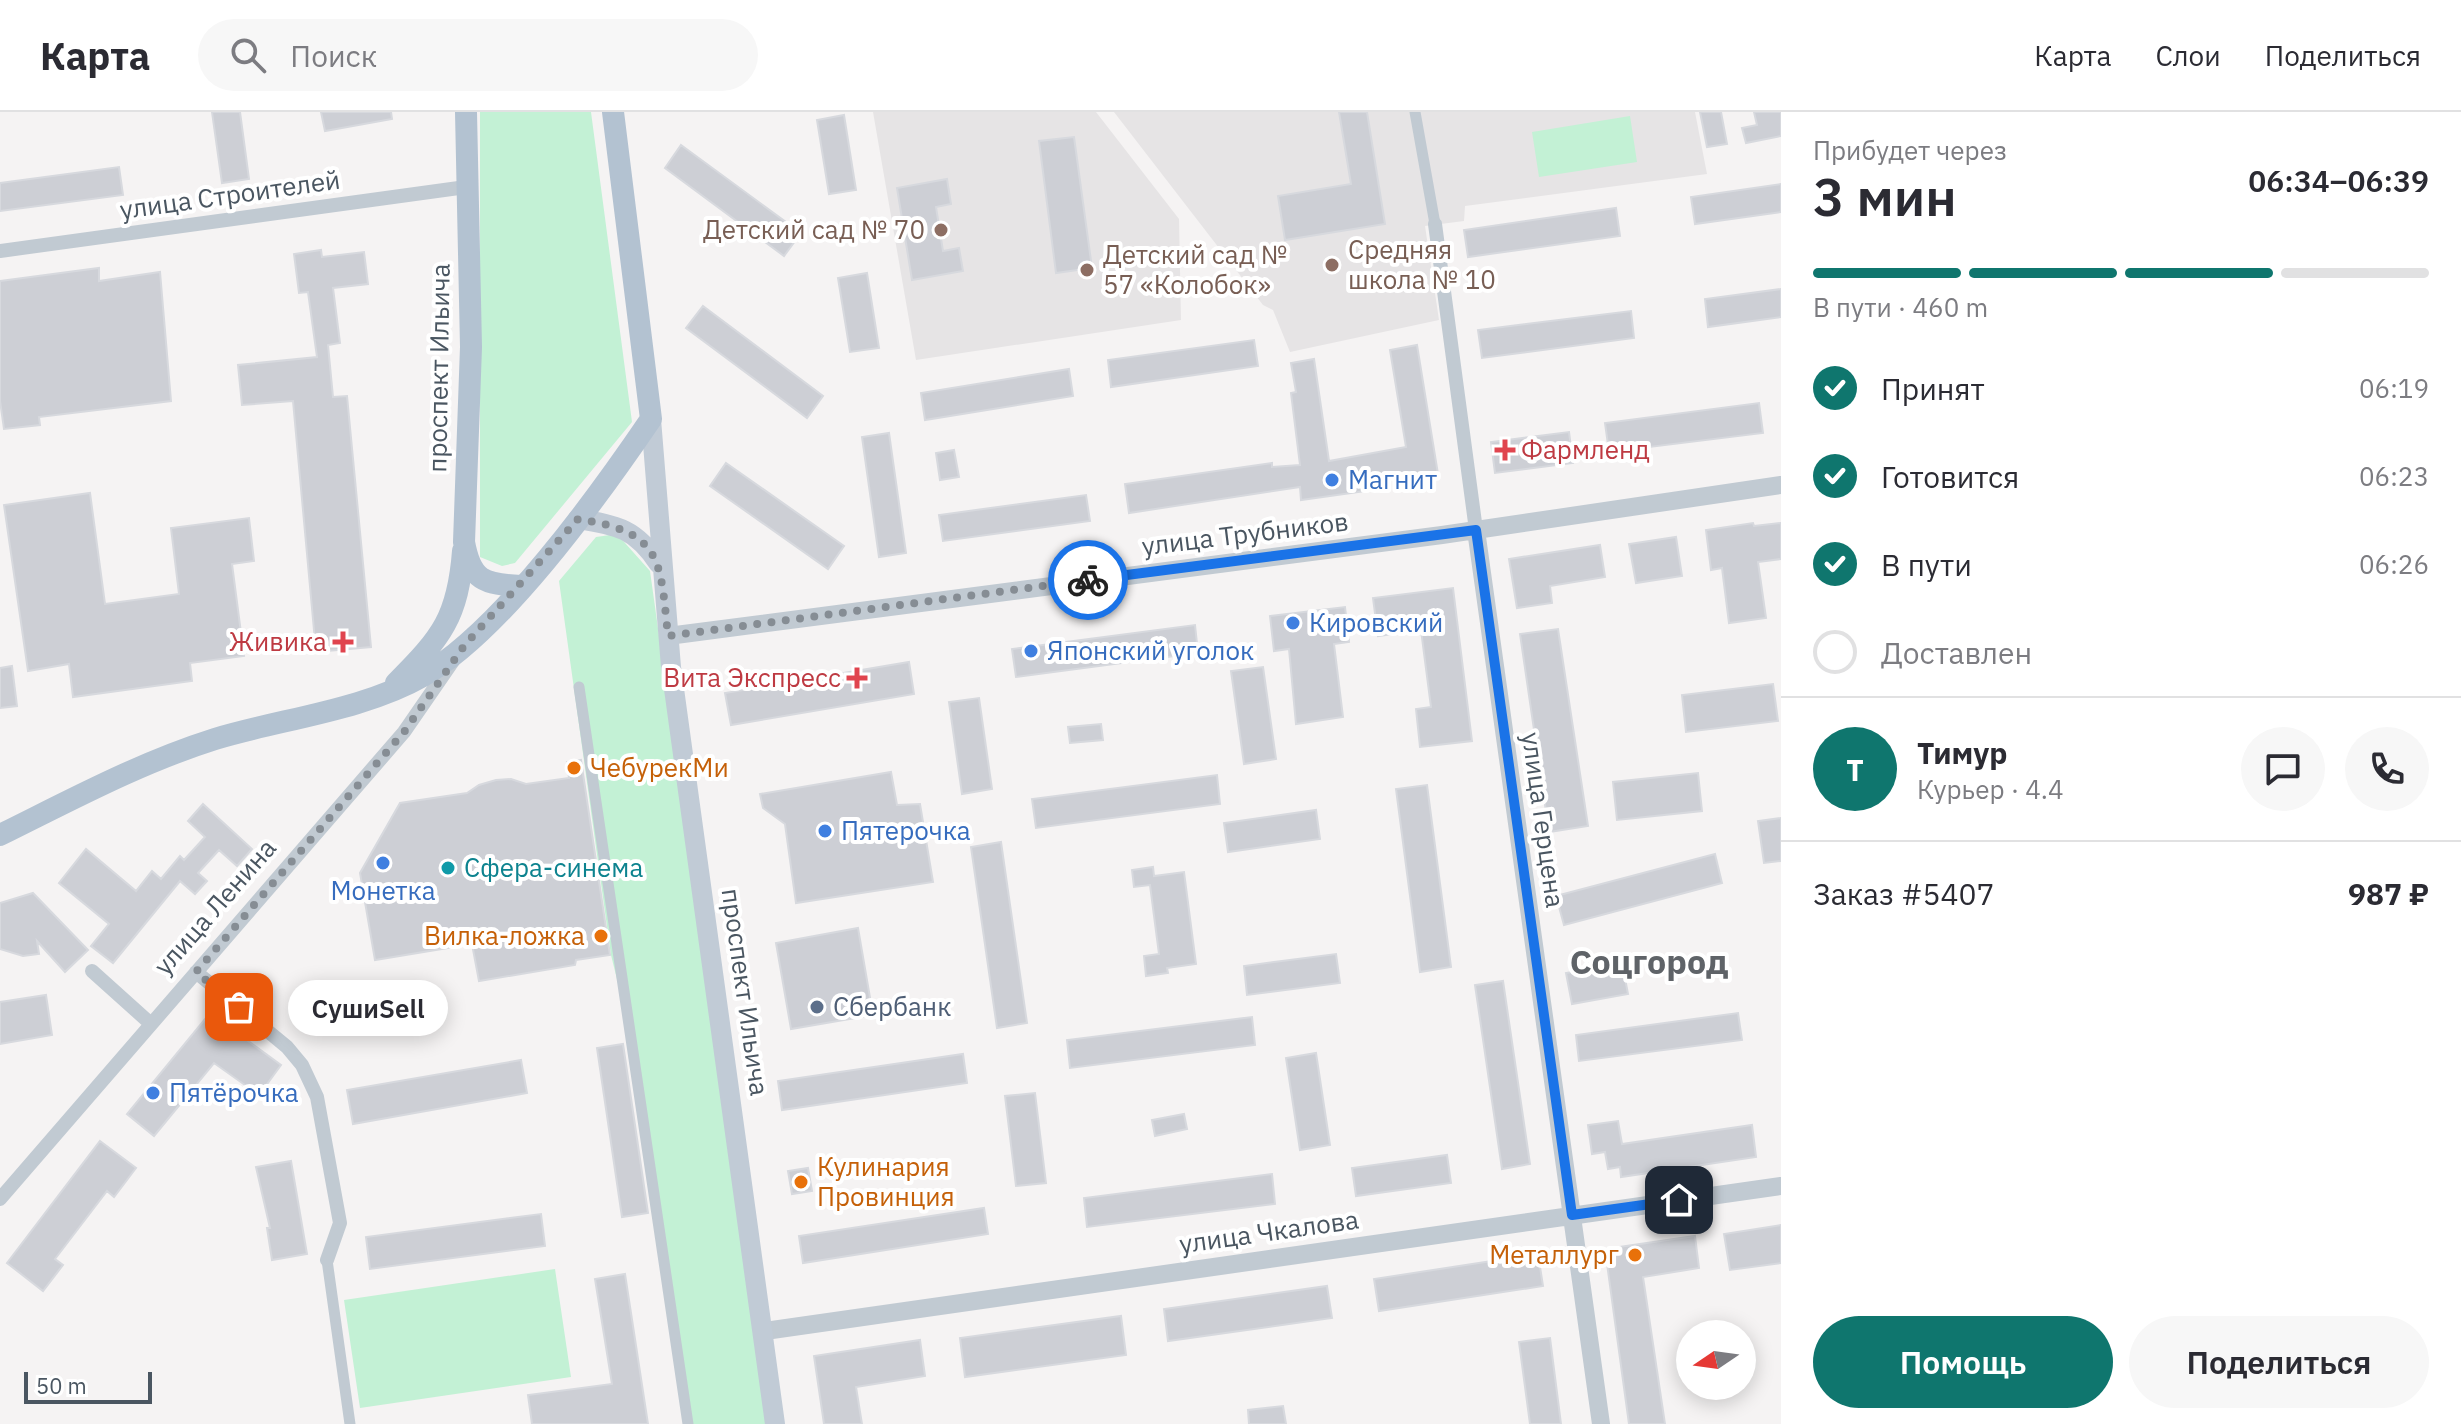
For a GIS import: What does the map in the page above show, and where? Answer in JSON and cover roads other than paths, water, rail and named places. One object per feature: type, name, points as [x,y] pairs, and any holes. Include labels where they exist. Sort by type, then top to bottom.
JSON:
[{"type":"main road","name":"проспект Ильича","points":[[466,112],[471,347],[464,542],[468,565],[476,575],[486,581],[521,586]]},
{"type":"main road","name":"проспект Ильича","points":[[613,112],[651,419],[668,636],[765,1331],[775,1424]]},
{"type":"main road","name":"улица Ленина","points":[[0,835],[156,759],[386,693],[425,676],[464,646],[521,586],[578,519],[651,419]]},
{"type":"main road","points":[[578,519],[618,525],[646,544],[661,567]]},
{"type":"main road","name":"улица Ленина","points":[[386,693],[427,651],[451,613],[459,595],[464,542]]},
{"type":"street","points":[[1415,112],[1435,224]]},
{"type":"street","name":"улица Строителей","points":[[0,251],[466,187]]},
{"type":"street","name":"улица Герцена","points":[[1435,224],[1601,1424]]},
{"type":"street","name":"улица Трубников","points":[[668,636],[1476,530],[1781,485]]},
{"type":"street","name":"улица Ленина","points":[[0,1199],[404,732],[464,646]]},
{"type":"street","points":[[579,687],[688,1424]]},
{"type":"street","points":[[92,971],[151,1024]]},
{"type":"street","points":[[196,972],[287,1047],[302,1065],[321,1110],[340,1223],[327,1260],[350,1424]]},
{"type":"street","name":"улица Чкалова","points":[[765,1331],[1781,1186]]},
{"type":"place","name":"Детский сад № 70","points":[[941,230]]},
{"type":"place","name":"Средняя школа № 10","points":[[1332,265]]},
{"type":"place","name":"Детский сад № 57 «Колобок»","points":[[1087,270]]},
{"type":"place","name":"Фармленд","points":[[1505,450]]},
{"type":"place","name":"Магнит","points":[[1332,480]]},
{"type":"place","name":"Кировский","points":[[1293,623]]},
{"type":"place","name":"Живика","points":[[343,642]]},
{"type":"place","name":"Японский уголок","points":[[1031,651]]},
{"type":"place","name":"Вита Экспресс","points":[[857,678]]},
{"type":"place","name":"ЧебурекМи","points":[[574,768]]},
{"type":"place","name":"Пятерочка","points":[[825,831]]},
{"type":"place","name":"Монетка","points":[[383,863]]},
{"type":"place","name":"Сфера-синема","points":[[448,868]]},
{"type":"place","name":"Вилка-ложка","points":[[601,936]]},
{"type":"place","name":"СушиSell","points":[[239,1007]]},
{"type":"place","name":"Сбербанк","points":[[817,1007]]},
{"type":"place","name":"Пятёрочка","points":[[153,1093]]},
{"type":"place","name":"Кулинария Провинция","points":[[801,1182]]},
{"type":"place","name":"Металлург","points":[[1635,1255]]},
{"type":"district","name":"Соцгород","points":[[1649,962]]}]
